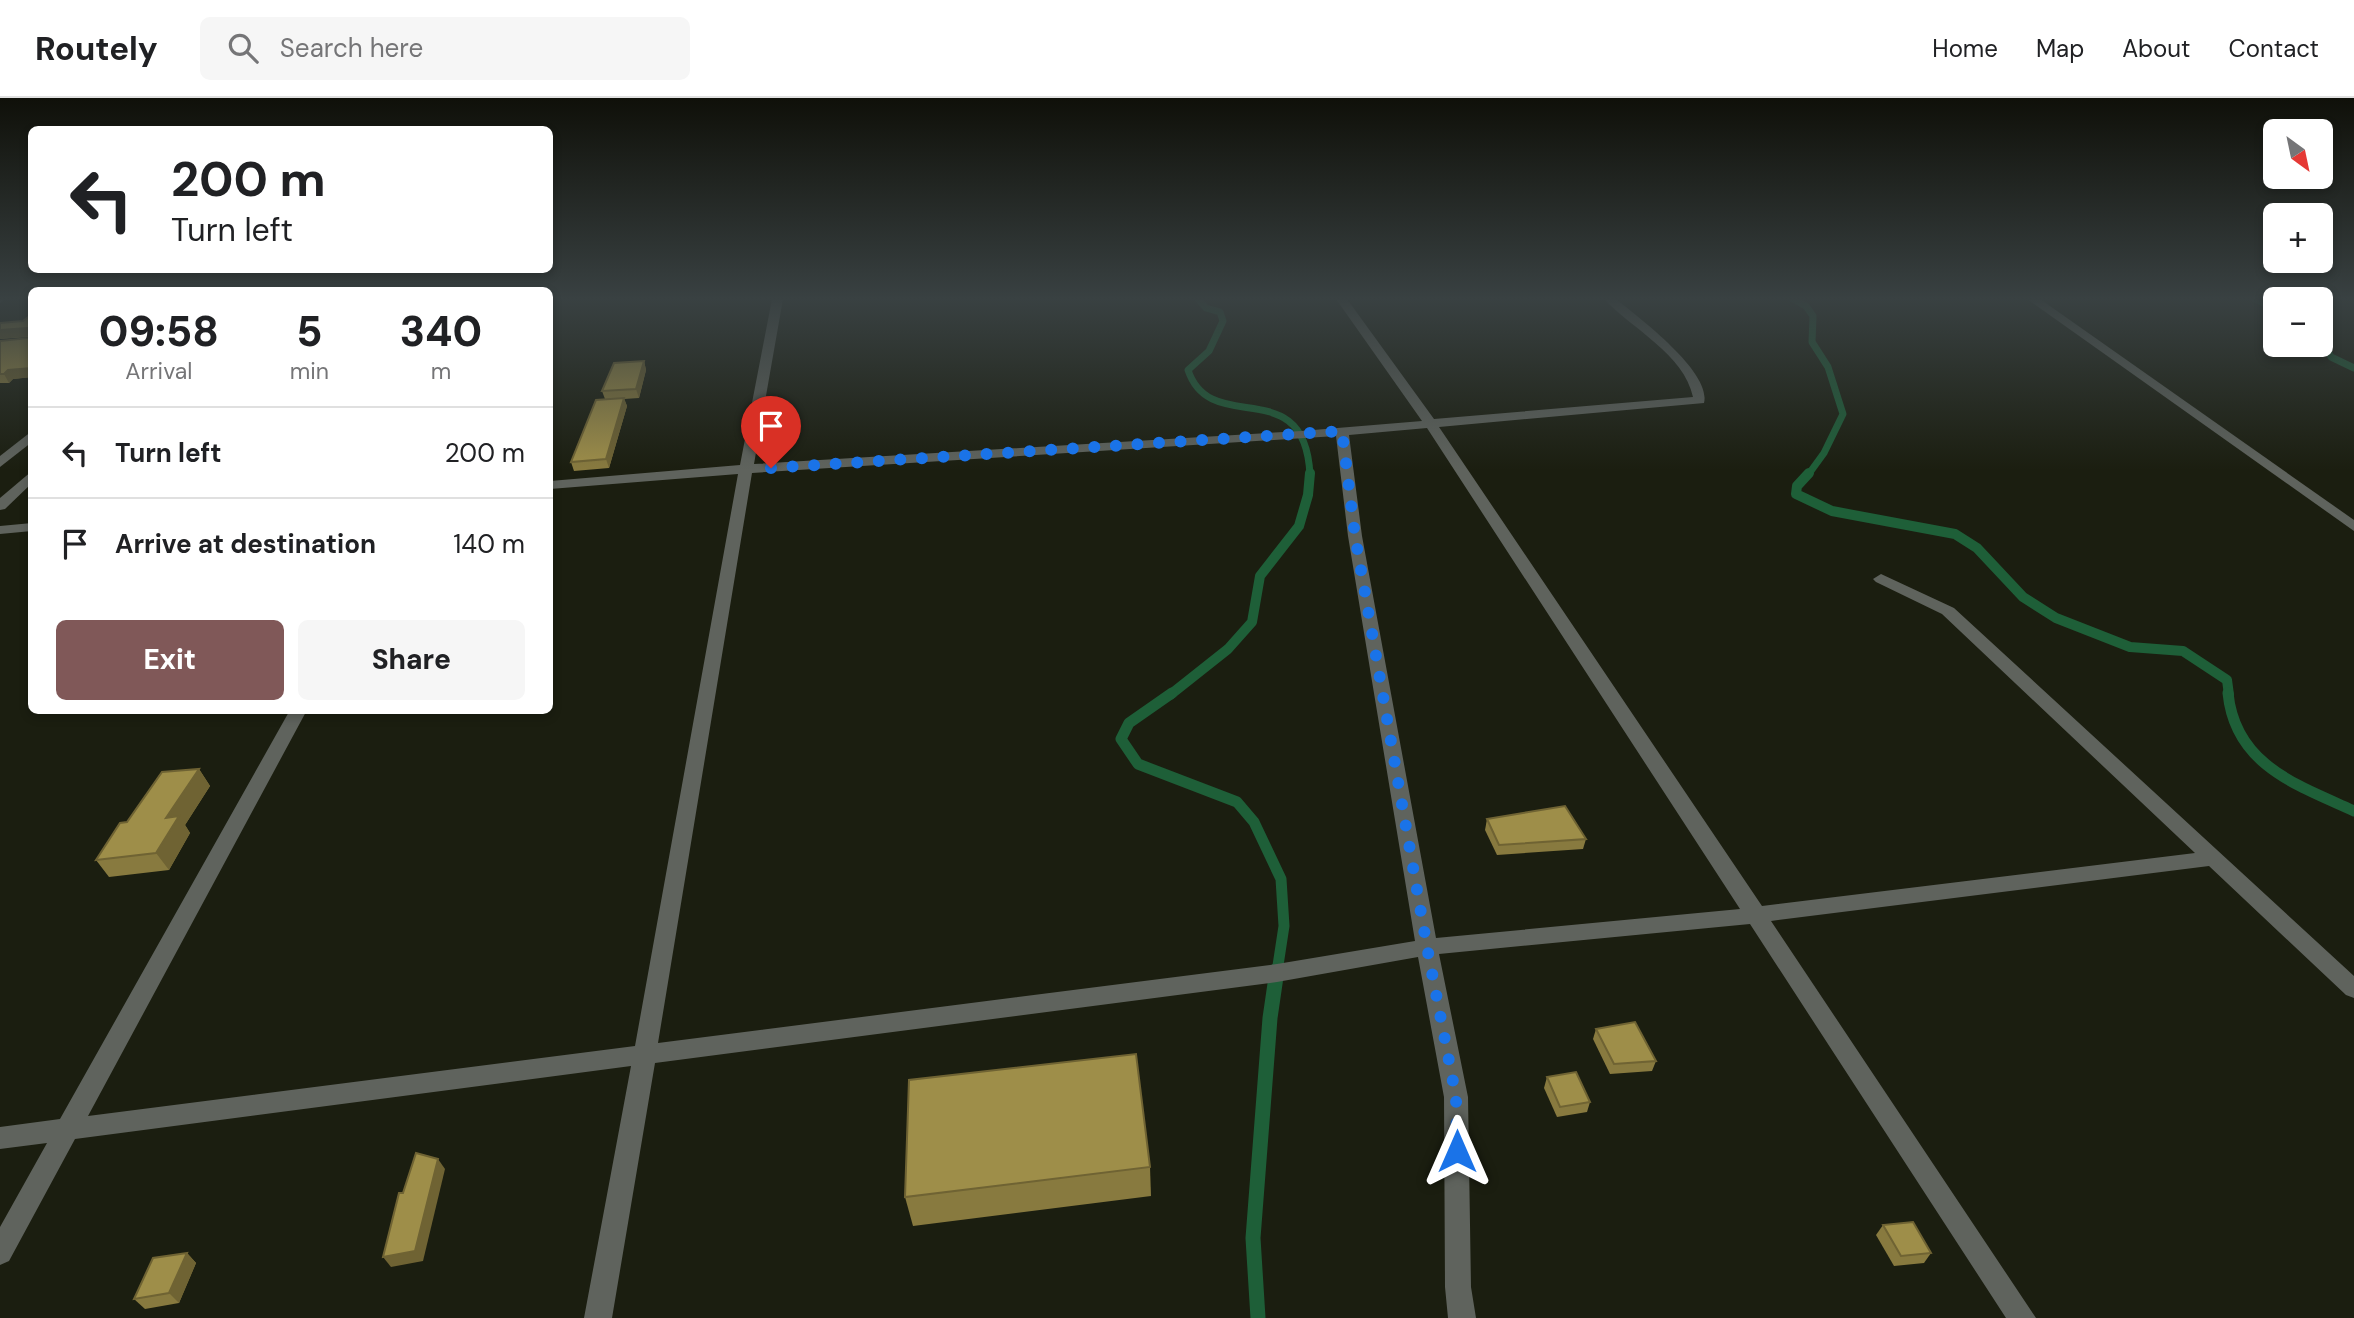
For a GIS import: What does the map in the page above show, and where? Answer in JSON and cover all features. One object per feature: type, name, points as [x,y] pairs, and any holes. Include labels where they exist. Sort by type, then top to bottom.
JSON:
[{"type":"street","points":[[598,1318],[648,1052],[745,469],[767,356]]},
{"type":"street","points":[[1382,356],[1431,424],[2022,1318]]},
{"type":"street","points":[[553,485],[745,469],[1342,431],[1700,400],[1700,394],[1686,370],[1671,356]]},
{"type":"street","points":[[2112,356],[2354,527]]},
{"type":"street","points":[[1342,431],[1355,536],[1456,1097],[1458,1287],[1462,1318]]},
{"type":"street","points":[[0,463],[28,438]]},
{"type":"street","points":[[0,506],[28,479]]},
{"type":"street","points":[[0,530],[28,527]]},
{"type":"street","points":[[1881,579],[1948,611],[2354,989]]},
{"type":"street","points":[[0,1252],[297,714]]},
{"type":"street","points":[[0,1138],[648,1052],[1277,973],[1427,947],[1757,915],[2215,858]]},
{"type":"building","points":[[0,356],[28,356],[28,368],[8,370],[0,374]]},
{"type":"building","points":[[644,361],[636,389],[602,391],[614,363]]},
{"type":"building","points":[[624,398],[606,459],[571,462],[596,400]]},
{"type":"building","points":[[199,769],[166,818],[179,816],[156,853],[96,860],[120,823],[127,822],[162,772]]},
{"type":"building","points":[[1565,806],[1586,839],[1499,845],[1487,819]]},
{"type":"building","points":[[1635,1022],[1656,1061],[1614,1064],[1596,1029]]},
{"type":"building","points":[[1136,1054],[1150,1167],[905,1197],[909,1080]]},
{"type":"building","points":[[1576,1072],[1590,1102],[1560,1107],[1547,1077]]},
{"type":"building","points":[[416,1153],[438,1159],[415,1251],[383,1257],[399,1193],[403,1193]]},
{"type":"building","points":[[1913,1222],[1931,1253],[1901,1256],[1883,1225]]},
{"type":"building","points":[[187,1253],[169,1293],[134,1299],[153,1258]]},
{"type":"waterway","points":[[1204,356],[1188,370],[1200,390],[1216,401],[1275,414],[1292,424],[1304,443],[1310,474]]},
{"type":"waterway","points":[[1808,475],[1824,453],[1843,414],[1828,367],[1821,356]]},
{"type":"waterway","points":[[2331,357],[2354,368]]},
{"type":"waterway","points":[[1809,473],[1797,486],[1796,494],[1832,511],[1955,534],[1977,548],[2023,597],[2056,618],[2130,647],[2183,651],[2227,680],[2229,695]]},
{"type":"waterway","points":[[1170,695],[1228,649],[1252,622],[1260,576],[1299,526],[1308,495],[1310,474]]},
{"type":"waterway","points":[[1172,693],[1129,723],[1121,739],[1138,764],[1237,802],[1254,822],[1281,879],[1284,926],[1277,972]]},
{"type":"waterway","points":[[2228,693],[2233,718],[2256,755],[2291,781],[2354,811]]},
{"type":"waterway","points":[[1258,1318],[1253,1238],[1270,1018],[1277,970]]},
{"type":"route","points":[[771,468],[1342,431],[1355,536],[1456,1097],[1457,1151]]}]
